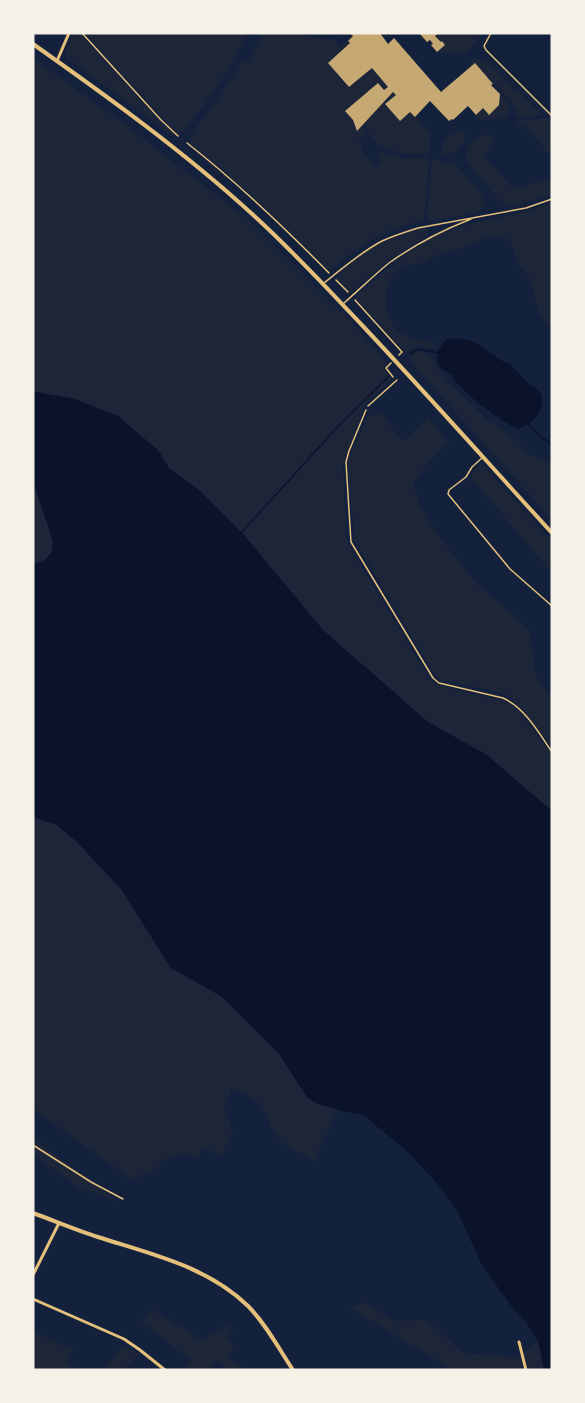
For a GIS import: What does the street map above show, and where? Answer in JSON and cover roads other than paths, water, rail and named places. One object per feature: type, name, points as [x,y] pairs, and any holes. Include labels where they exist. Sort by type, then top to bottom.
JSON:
[{"type":"street","points":[[57,61],[69,33]]},
{"type":"street","points":[[33,44],[200,168],[265,225],[343,304],[552,533]]},
{"type":"street","points":[[33,1213],[96,1237],[187,1267],[213,1280],[238,1297],[255,1313],[293,1370]]},
{"type":"street","points":[[33,1275],[59,1223]]},
{"type":"street","points":[[33,1299],[124,1339],[165,1370]]},
{"type":"street","points":[[519,1342],[526,1370]]},
{"type":"lane","points":[[491,33],[483,46],[552,116]]},
{"type":"lane","points":[[323,284],[366,250],[392,237],[418,228],[526,208],[552,199]]},
{"type":"lane","points":[[343,304],[403,254],[475,218]]},
{"type":"lane","points":[[368,406],[397,380]]},
{"type":"lane","points":[[483,457],[464,478],[449,490],[448,495],[510,569],[552,606]]},
{"type":"waterway","points":[[410,354],[418,349],[439,353]]},
{"type":"waterway","points":[[241,533],[341,423],[390,375]]},
{"type":"waterway","points":[[528,424],[552,444]]}]
